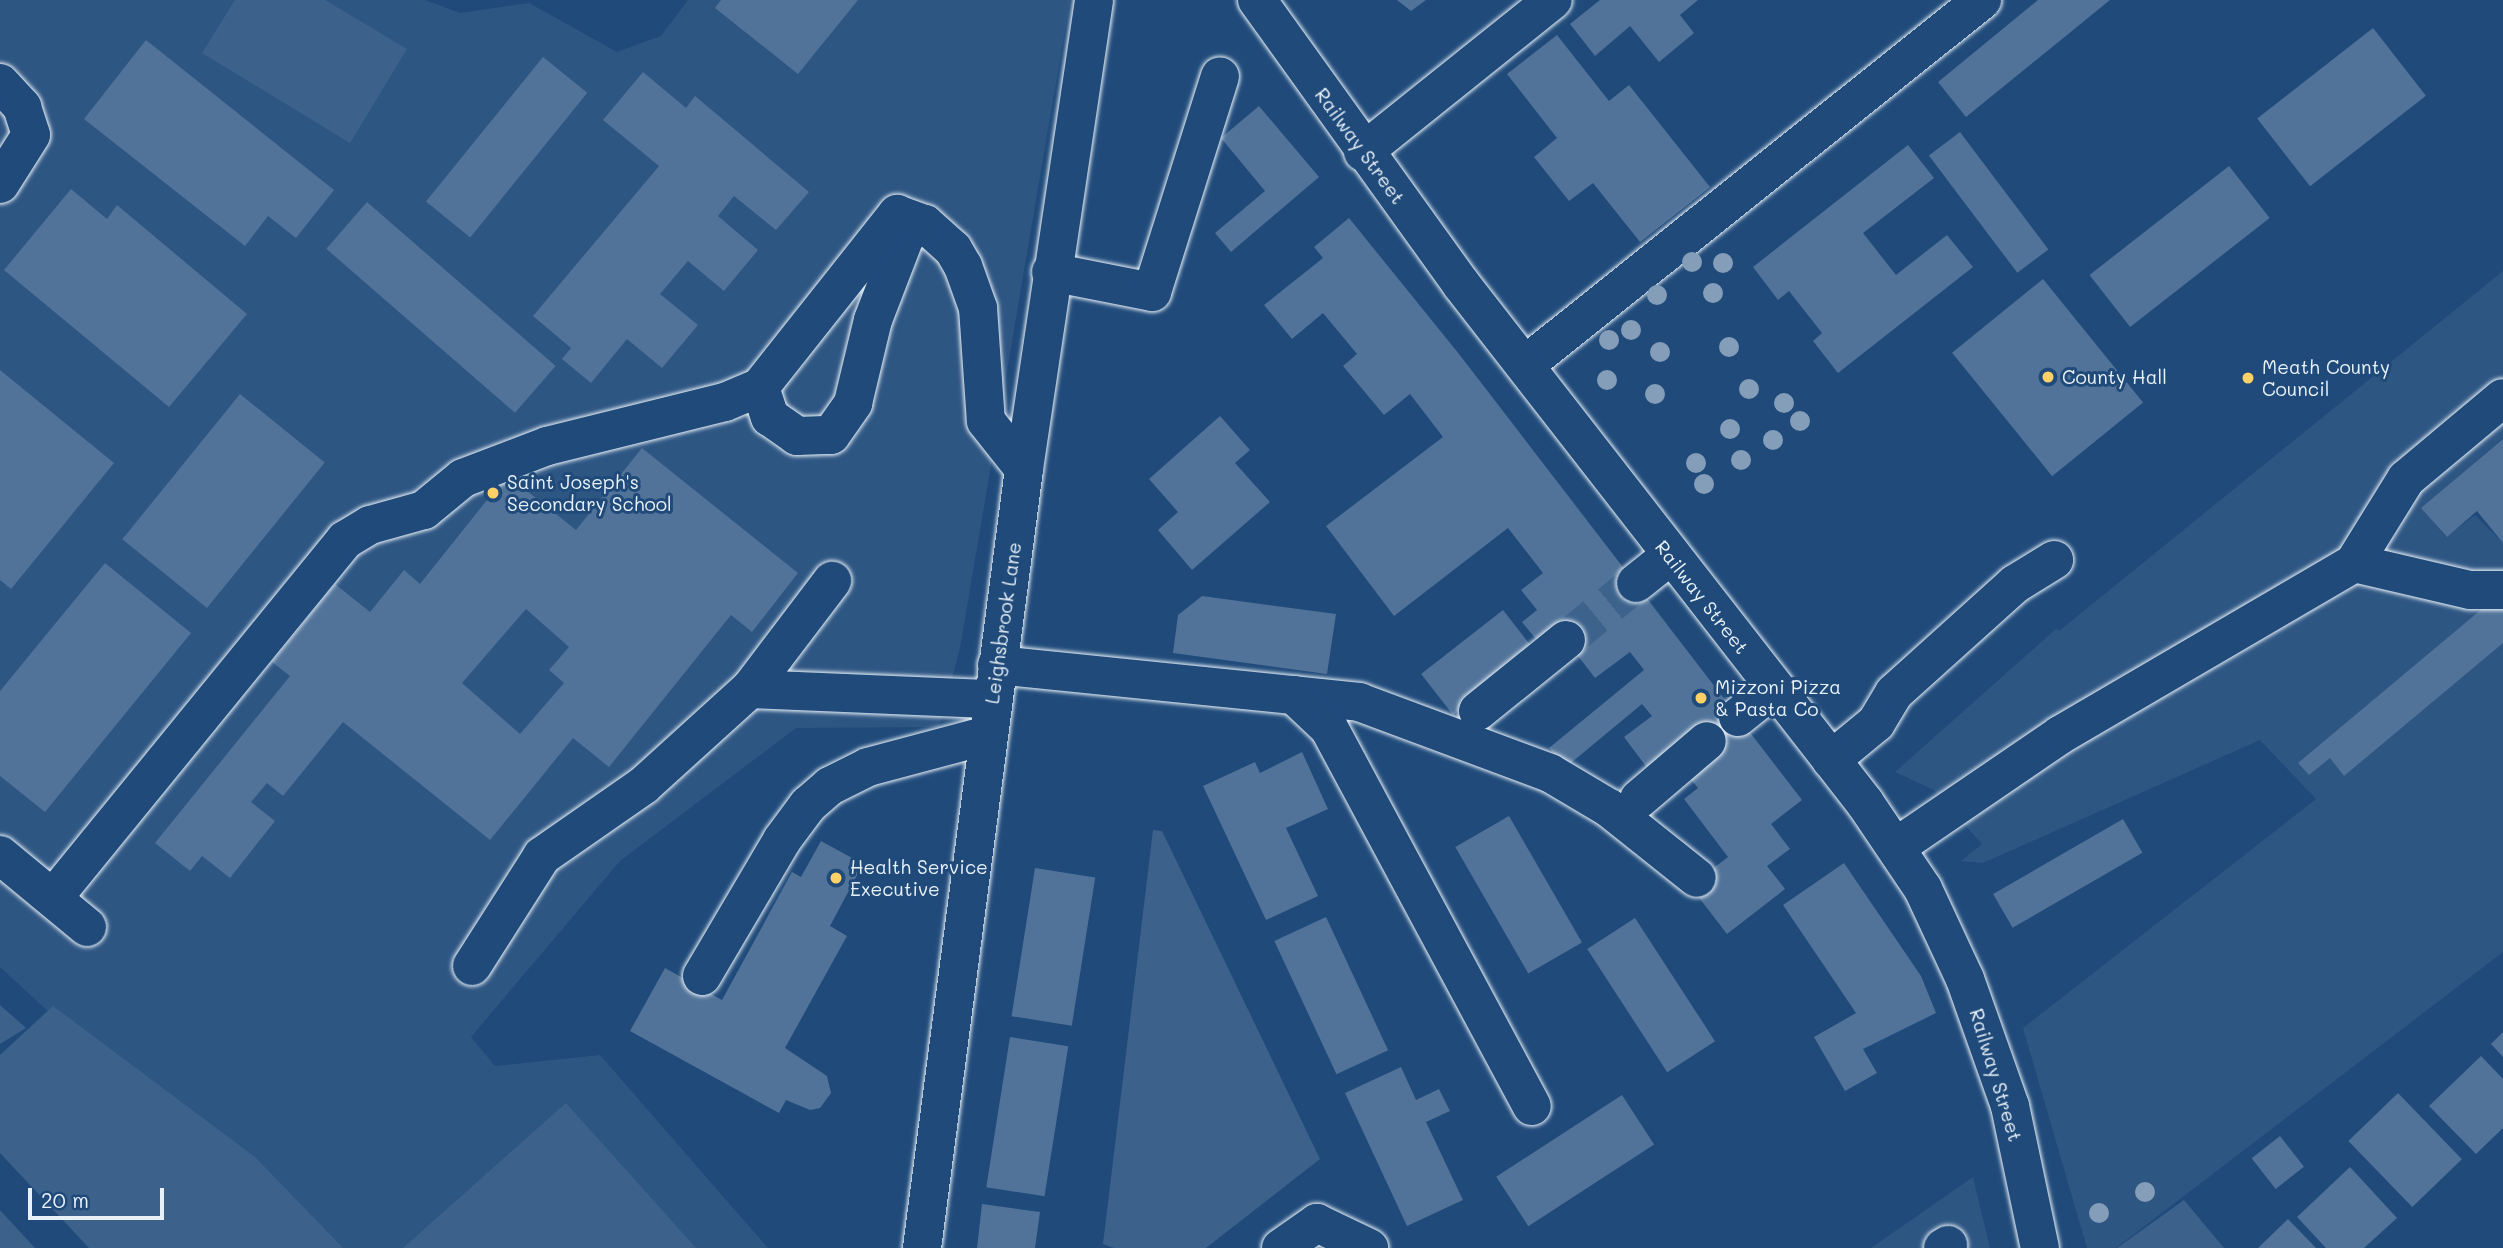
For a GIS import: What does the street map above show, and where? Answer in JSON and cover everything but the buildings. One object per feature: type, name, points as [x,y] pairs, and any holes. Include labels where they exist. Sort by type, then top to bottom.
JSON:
[{"type":"street","name":"Leighsbrook Lane","points":[[922,1248],[1051,272],[1094,0]]},
{"type":"street","name":"Railway Street","points":[[1257,0],[1363,152],[1670,556],[1831,760],[1895,846],[1944,927],[1965,979],[2010,1106],[2040,1248]]},
{"type":"street","points":[[1363,152],[1553,0]]},
{"type":"street","points":[[1525,365],[1982,0]]},
{"type":"street","points":[[1051,272],[1152,292],[1220,76]]},
{"type":"street","points":[[0,83],[22,107],[31,135],[0,184]]},
{"type":"street","points":[[53,898],[345,540],[370,525],[424,510],[463,478],[547,446],[725,402],[760,387],[897,215],[925,224],[953,249],[962,266],[978,308],[986,421],[1024,469]]},
{"type":"street","points":[[760,387],[770,417],[797,436],[831,435],[853,403],[873,320],[906,234],[925,224]]},
{"type":"street","points":[[1895,846],[2060,735],[2354,563],[2406,480],[2503,398]]},
{"type":"street","points":[[1636,583],[1670,556]]},
{"type":"street","points":[[1831,760],[1876,723],[1908,711],[2030,602],[2053,560],[2015,584],[1894,693],[1876,723]]},
{"type":"street","points":[[2354,563],[2470,590],[2503,590]]},
{"type":"street","points":[[472,966],[542,856],[644,785],[750,690],[832,581]]},
{"type":"street","points":[[1478,711],[1566,640]]},
{"type":"street","points":[[1738,717],[1774,688]]},
{"type":"street","points":[[750,690],[993,700],[1294,695],[1359,702],[1550,773],[1609,808],[1697,878]]},
{"type":"street","points":[[1294,695],[1329,728],[1532,1106]]},
{"type":"street","points":[[702,976],[782,840],[808,805],[830,786],[993,700]]},
{"type":"street","points":[[1639,799],[1707,741]]},
{"type":"street","points":[[0,855],[87,927]]},
{"type":"street","points":[[1281,1248],[1317,1223],[1369,1248]]},
{"type":"shaded area","name":"Saint Joseph's Secondary School","points":[[0,0],[425,0],[460,13],[529,3],[617,52],[661,36],[688,0],[1070,0],[960,648],[939,727],[796,728],[620,861],[471,1037],[495,1066],[600,1055],[768,1248],[332,1248],[89,1049],[0,967]]},
{"type":"shaded area","points":[[235,0],[325,0],[407,49],[350,143],[202,53]]},
{"type":"shaded area","points":[[2503,271],[2503,438],[2422,508],[2446,537],[2475,515],[2503,543],[2503,952],[2116,1248],[2087,1248],[2023,1028],[2316,799],[2260,740],[1983,863],[1961,861],[1982,844],[1934,790],[1895,772],[2056,629],[2059,631]]},
{"type":"shaded area","points":[[1153,830],[1162,831],[1320,1159],[1206,1248],[1114,1248],[1103,1244]]},
{"type":"shaded area","points":[[0,1005],[26,1028],[0,1044]]},
{"type":"shaded area","points":[[53,1006],[255,1157],[343,1248],[89,1248],[0,1153],[0,1055]]},
{"type":"shaded area","points":[[566,1103],[696,1248],[403,1248]]},
{"type":"shaded area","points":[[1973,1177],[1990,1248],[1871,1248]]},
{"type":"shaded area","points":[[2184,1200],[2224,1248],[2117,1248]]},
{"type":"shaded area","points":[[0,1210],[35,1248],[0,1248]]},
{"type":"tunnel","points":[[1566,640],[1636,583]]},
{"type":"place","name":"County Hall","points":[[2048,377]]},
{"type":"place","name":"Meath County Council","points":[[2248,378]]},
{"type":"place","name":"Saint Joseph's Secondary School","points":[[493,493]]},
{"type":"place","name":"Mizzoni Pizza & Pasta Co","points":[[1701,698]]},
{"type":"place","name":"Health Service Executive","points":[[836,878]]}]
